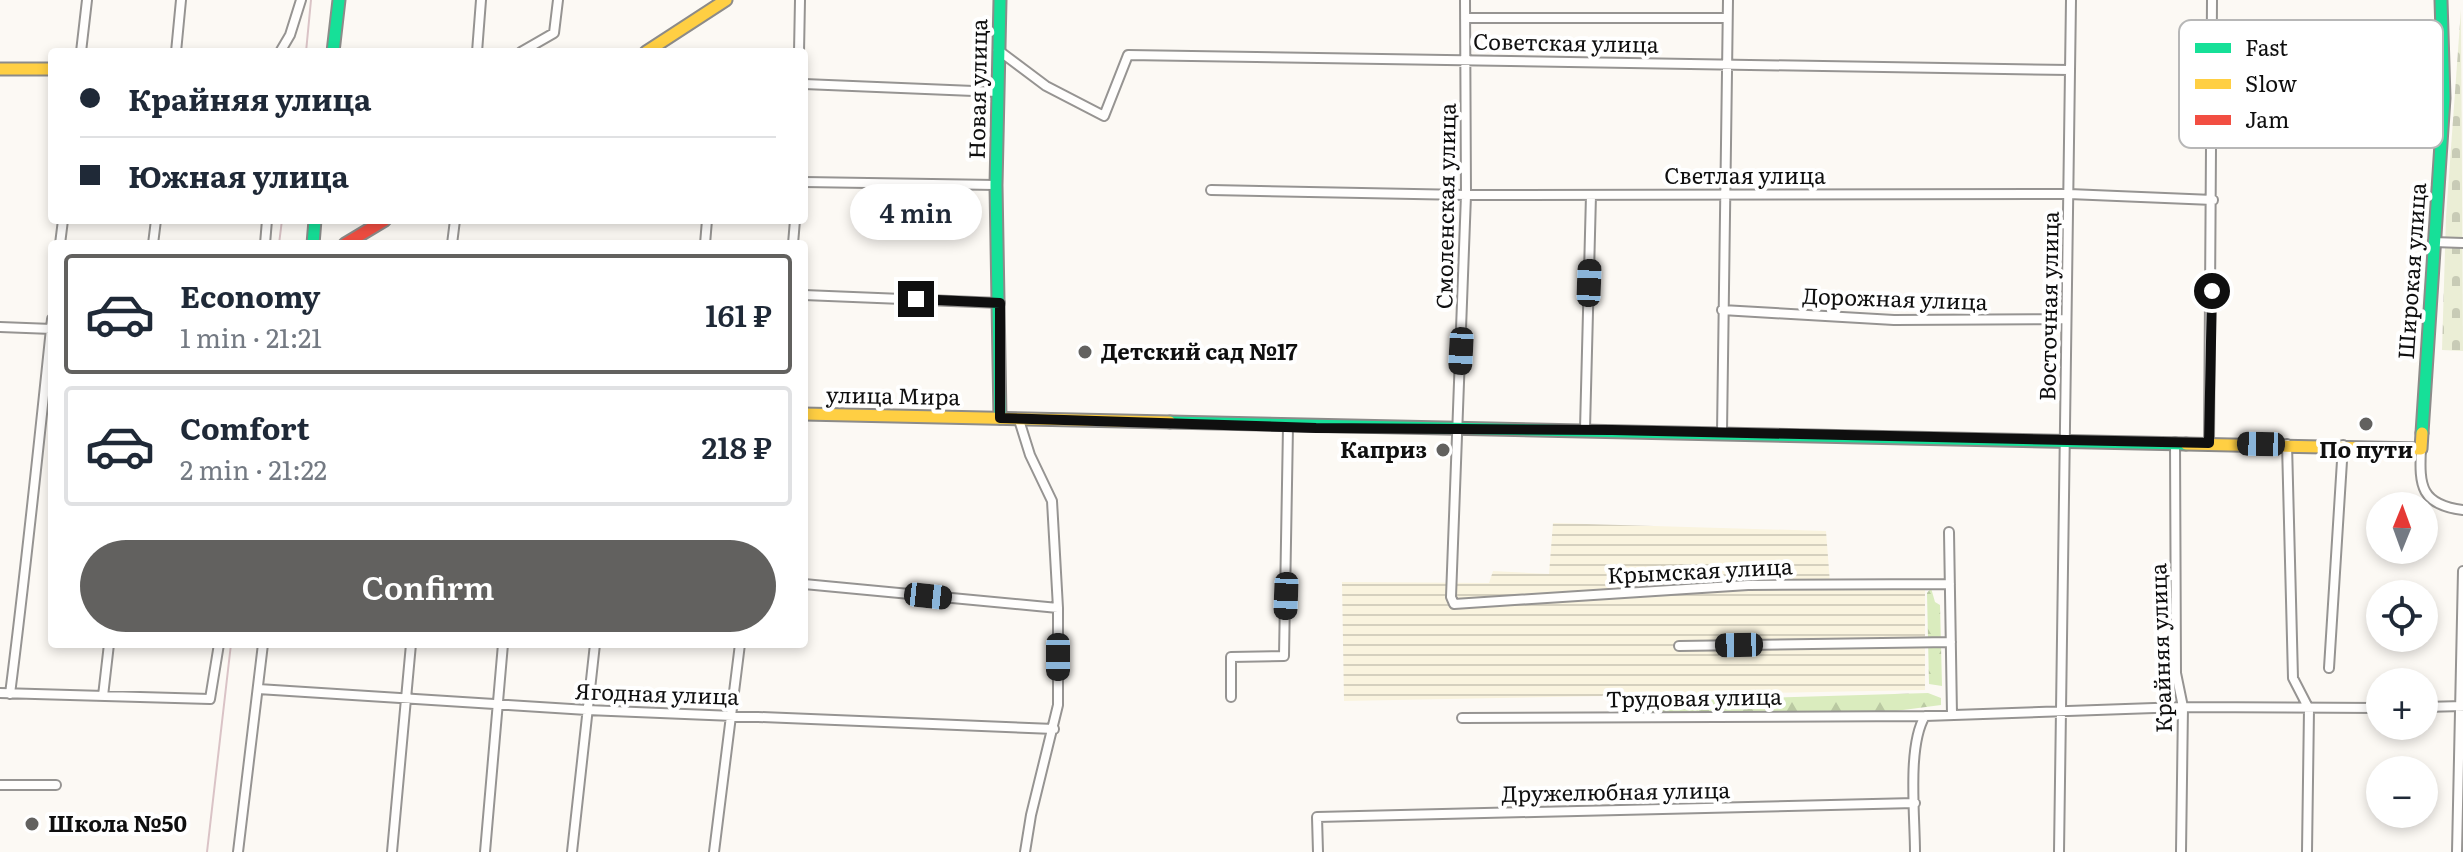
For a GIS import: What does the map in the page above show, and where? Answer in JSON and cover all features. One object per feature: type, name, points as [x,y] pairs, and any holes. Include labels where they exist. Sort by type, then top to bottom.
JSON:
[{"type":"street","points":[[81,48],[87,0]]},
{"type":"street","points":[[176,48],[181,0]]},
{"type":"street","points":[[282,48],[301,0]]},
{"type":"street","points":[[333,48],[339,0]]},
{"type":"street","points":[[477,48],[481,0]]},
{"type":"street","points":[[528,48],[554,33],[558,0]]},
{"type":"street","points":[[652,48],[726,0]]},
{"type":"street","points":[[799,48],[800,0]]},
{"type":"street","name":"Новая улица","points":[[1000,0],[996,185],[1000,418]]},
{"type":"street","name":"Смоленская улица","points":[[1454,604],[1466,195],[1465,0]]},
{"type":"street","points":[[1722,432],[1728,0]]},
{"type":"street","name":"Восточная улица","points":[[2059,852],[2071,0]]},
{"type":"street","points":[[2212,0],[2212,20]]},
{"type":"street","name":"Широкая улица","points":[[2441,0],[2442,20]]},
{"type":"street","name":"Советская улица","points":[[1465,18],[1727,18]]},
{"type":"street","name":"Советская улица","points":[[998,50],[1046,86],[1104,116],[1128,55],[2070,70]]},
{"type":"street","name":"Широкая улица","points":[[2443,65],[2443,111]]},
{"type":"street","points":[[0,69],[48,69]]},
{"type":"street","points":[[808,84],[998,92]]},
{"type":"street","points":[[2209,443],[2213,148]]},
{"type":"street","name":"Широкая улица","points":[[2421,449],[2440,148]]},
{"type":"street","points":[[808,182],[996,185]]},
{"type":"street","name":"Светлая улица","points":[[1211,190],[1276,194],[1466,195],[2069,194],[2213,200]]},
{"type":"street","points":[[1585,429],[1591,195]]},
{"type":"street","points":[[352,240],[378,224]]},
{"type":"street","points":[[2433,242],[2463,243]]},
{"type":"street","points":[[808,295],[1000,303]]},
{"type":"street","name":"Дорожная улица","points":[[1722,310],[1894,320],[2066,319]]},
{"type":"street","points":[[0,327],[48,328]]},
{"type":"street","points":[[48,351],[42,386],[34,510],[5,694],[210,699],[218,648]]},
{"type":"street","name":"улица Мира","points":[[808,414],[1288,427],[2065,438],[2421,449]]},
{"type":"street","points":[[1019,420],[1030,455],[1052,501],[1058,608],[1058,705],[1025,852]]},
{"type":"street","points":[[1231,697],[1231,657],[1284,656],[1288,427]]},
{"type":"street","name":"Крайняя улица","points":[[2175,442],[2176,673],[2183,707],[2181,852]]},
{"type":"street","points":[[2287,444],[2293,678],[2309,709],[2307,852]]},
{"type":"street","points":[[2329,668],[2343,445]]},
{"type":"street","points":[[2421,449],[2420,473],[2428,498],[2434,504],[2463,510]]},
{"type":"street","points":[[1949,532],[1952,715],[2183,707],[2366,708]]},
{"type":"street","points":[[2457,852],[2463,571]]},
{"type":"street","points":[[808,584],[1058,608]]},
{"type":"street","name":"Крымская улица","points":[[1454,604],[1748,585],[1950,584]]},
{"type":"street","points":[[1679,646],[1951,642]]},
{"type":"street","points":[[103,696],[109,648]]},
{"type":"street","points":[[238,852],[263,648]]},
{"type":"street","points":[[392,852],[411,648]]},
{"type":"street","points":[[485,852],[503,648]]},
{"type":"street","points":[[572,852],[595,648]]},
{"type":"street","points":[[714,852],[739,648]]},
{"type":"street","name":"Ягодная улица","points":[[258,689],[587,710],[1054,729]]},
{"type":"street","points":[[2438,707],[2462,706]]},
{"type":"street","name":"Трудовая улица","points":[[1462,718],[1952,715]]},
{"type":"street","points":[[1915,852],[1918,727],[1925,716]]},
{"type":"street","points":[[0,785],[56,785]]},
{"type":"street","name":"Дружелюбная улица","points":[[1318,852],[1317,817],[1915,803]]},
{"type":"shaded area","points":[[1553,523],[1826,531],[1830,583],[1925,585],[1925,690],[1344,701],[1342,582],[1489,583],[1493,571],[1549,574]]},
{"type":"green space","points":[[2461,9],[2463,351],[2442,350],[2446,217]]},
{"type":"green space","points":[[1931,588],[1935,602],[1940,605],[1942,686],[1929,684],[1927,593]]},
{"type":"green space","points":[[1928,693],[1941,698],[1941,705],[1888,712],[1641,714],[1619,711],[1634,702]]},
{"type":"railway","points":[[306,48],[311,0]]},
{"type":"railway","points":[[280,240],[282,224]]},
{"type":"railway","points":[[207,852],[231,648]]},
{"type":"traffic: fast","points":[[333,48],[339,0]]},
{"type":"traffic: fast","points":[[1000,0],[996,185],[1000,418]]},
{"type":"traffic: fast","points":[[2441,0],[2442,20]]},
{"type":"traffic: fast","points":[[2443,65],[2443,113]]},
{"type":"traffic: fast","points":[[2422,433],[2441,148]]},
{"type":"traffic: fast","points":[[313,240],[315,224]]},
{"type":"traffic: fast","points":[[1170,422],[2186,444]]},
{"type":"traffic: slow","points":[[652,48],[726,0]]},
{"type":"traffic: slow","points":[[0,69],[48,69]]},
{"type":"traffic: slow","points":[[808,414],[1170,422]]},
{"type":"traffic: slow","points":[[2186,444],[2421,449],[2422,433]]},
{"type":"traffic: jam","points":[[352,240],[378,224]]},
{"type":"place","name":"Детский сад №17","points":[[1085,352]]},
{"type":"place","name":"По пути","points":[[2366,424]]},
{"type":"place","name":"Каприз","points":[[1443,450]]},
{"type":"place","name":"Школа №50","points":[[32,824]]},
{"type":"route","points":[[916,299],[1000,303],[1000,418],[1316,428],[1457,427],[2209,443],[2212,291]]}]
